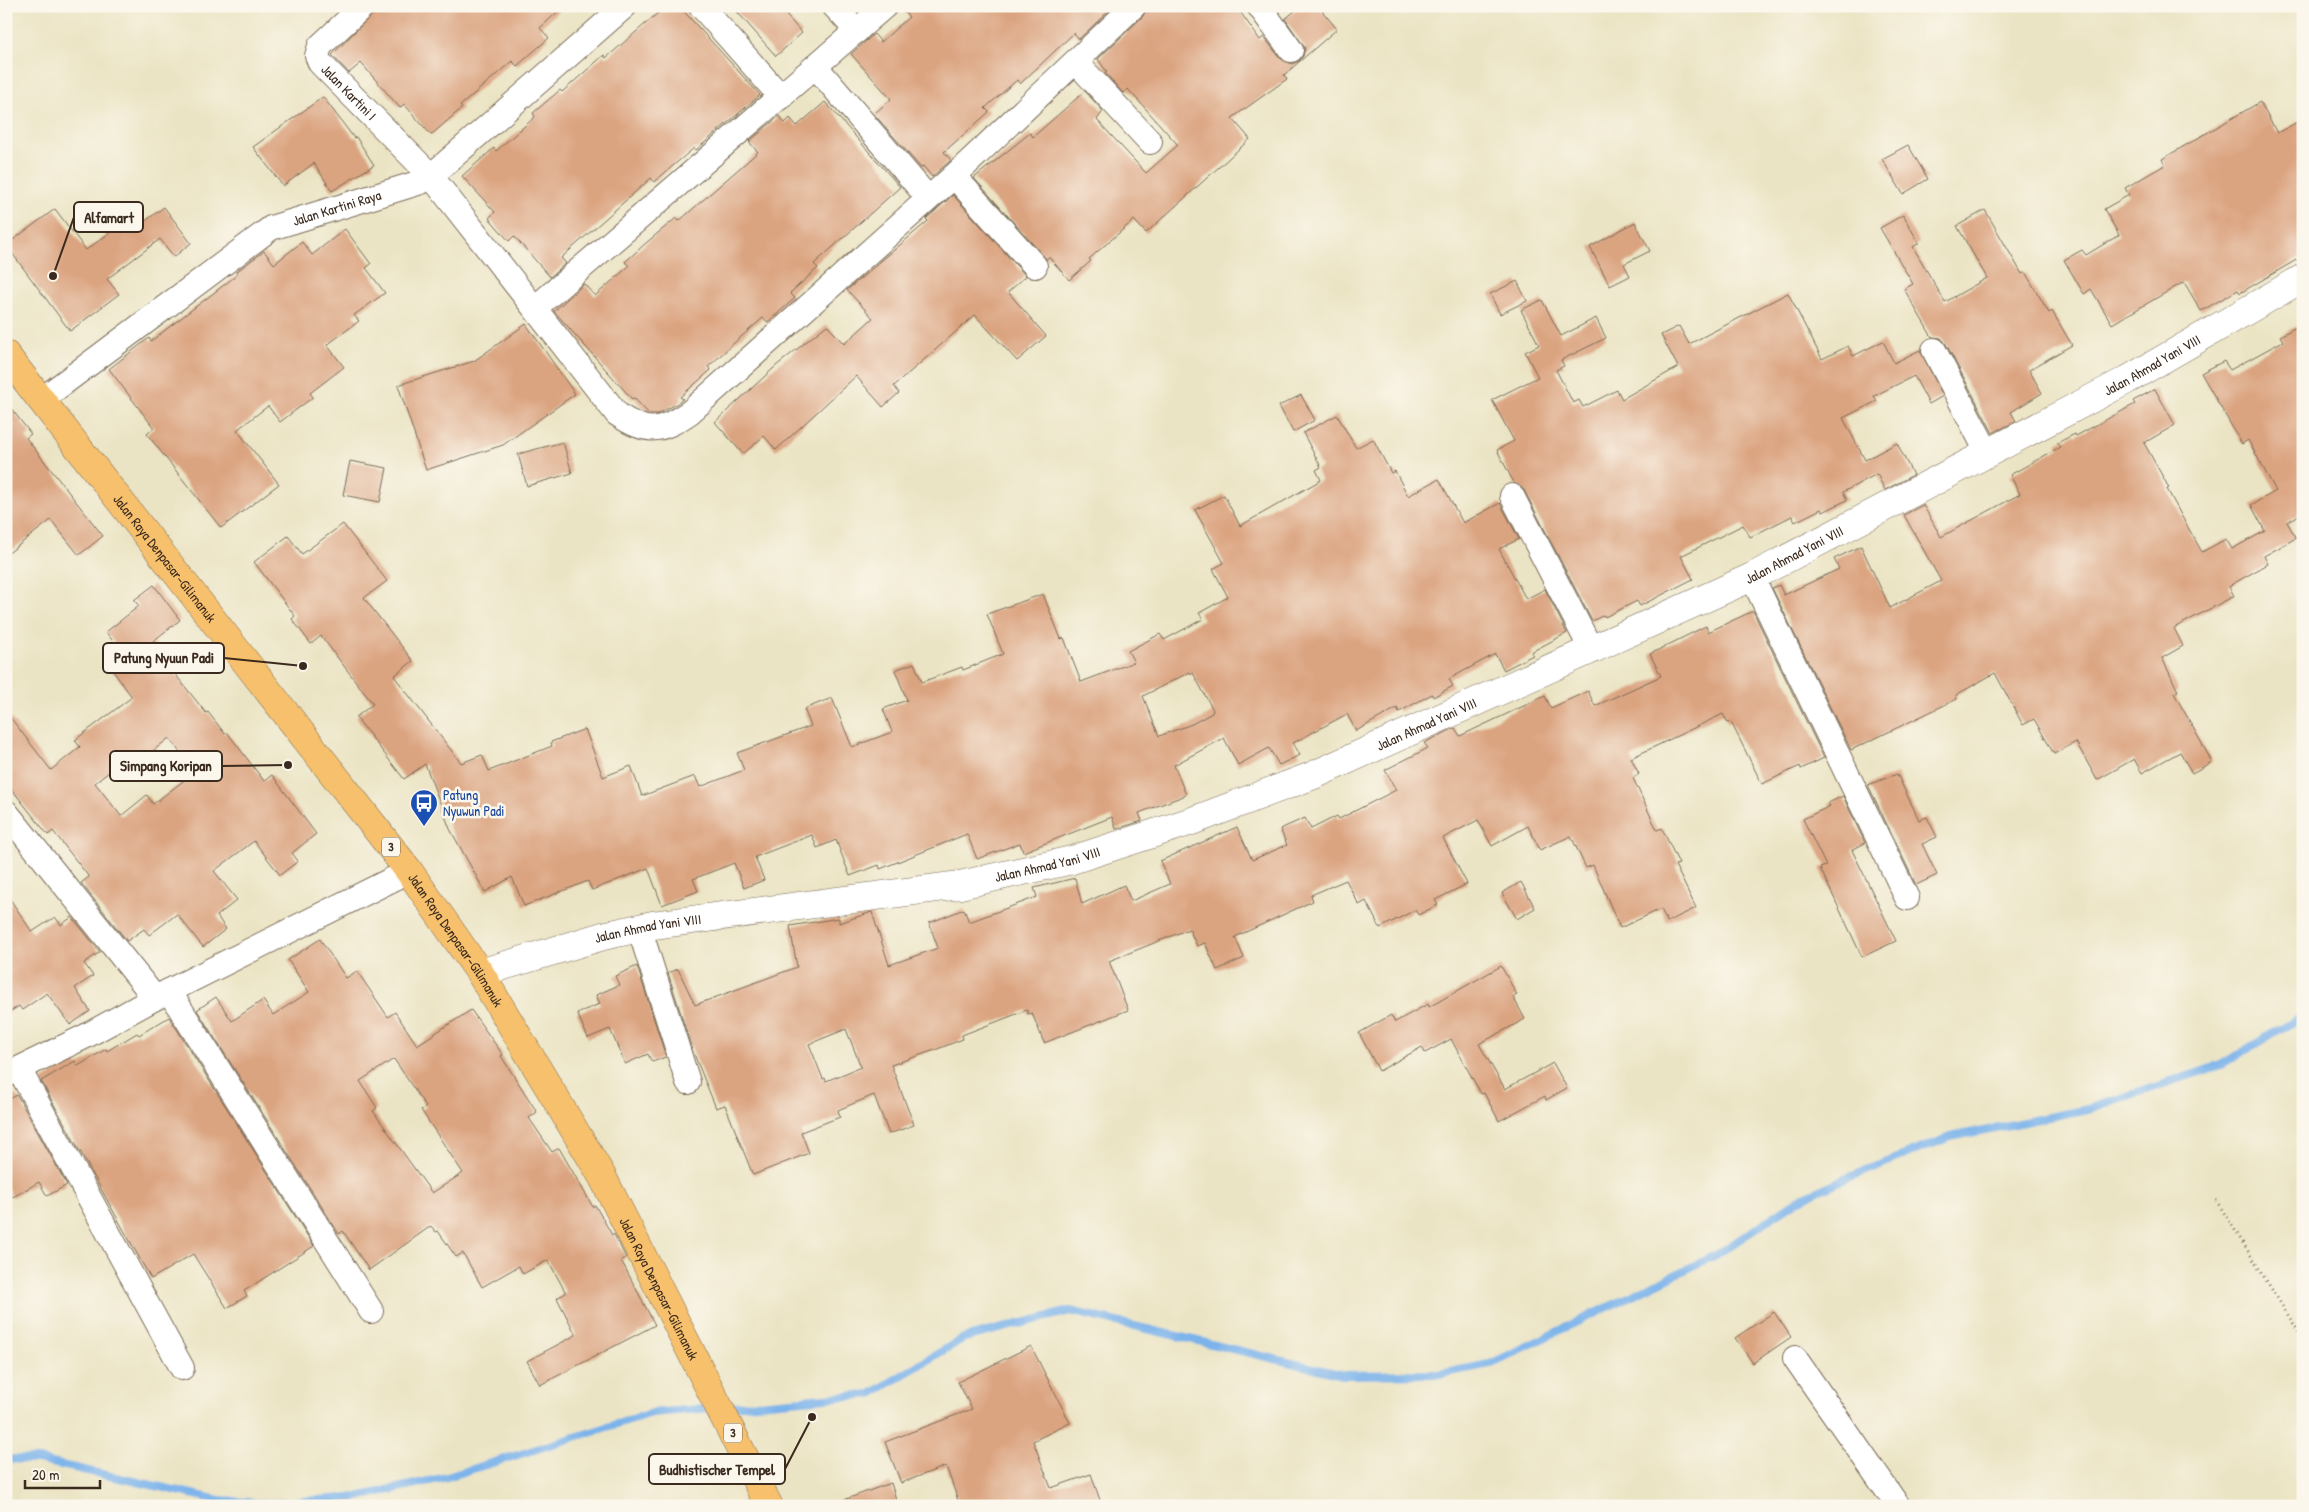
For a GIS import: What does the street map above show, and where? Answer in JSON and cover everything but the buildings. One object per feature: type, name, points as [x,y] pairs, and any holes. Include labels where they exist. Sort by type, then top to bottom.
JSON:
[{"type":"highway","name":"Jalan Raya Denpasar-Gilimanuk","points":[[6,355],[409,871],[480,973],[602,1176],[709,1384],[769,1506]]},
{"type":"street","name":"Jalan Kartini I","points":[[363,6],[320,46],[317,56],[320,62],[432,176]]},
{"type":"street","name":"Jalan Kartini Raya","points":[[41,400],[271,228],[421,182],[432,176],[625,6]]},
{"type":"street","points":[[702,6],[781,96]]},
{"type":"street","points":[[834,6],[857,31]]},
{"type":"street","points":[[535,308],[885,6]]},
{"type":"street","points":[[432,176],[617,414],[632,424],[651,429],[669,426],[690,412],[954,176],[1134,6]]},
{"type":"street","points":[[1259,6],[1291,50]]},
{"type":"street","points":[[1076,62],[1150,142]]},
{"type":"street","points":[[816,67],[928,198]]},
{"type":"street","points":[[954,176],[1035,266]]},
{"type":"street","name":"Jalan Ahmad Yani VIII","points":[[480,973],[603,936],[639,928],[960,885],[1072,860],[1192,821],[1314,775],[1592,651],[1752,577],[2127,380],[2303,278]]},
{"type":"street","points":[[1934,350],[1988,454]]},
{"type":"street","points":[[1512,496],[1592,651]]},
{"type":"street","points":[[1752,577],[1907,898]]},
{"type":"street","points":[[6,812],[162,994],[371,1311]]},
{"type":"street","points":[[182,1368],[12,1072],[86,1036],[162,994],[409,871]]},
{"type":"street","points":[[639,928],[688,1082]]},
{"type":"street","points":[[1795,1358],[1898,1506]]},
{"type":"path","points":[[2216,1200],[2303,1339]]},
{"type":"waterway","points":[[6,1459],[38,1460],[219,1500],[267,1504],[357,1497],[447,1477],[652,1413],[871,1394],[964,1338],[1070,1311],[1343,1375],[1440,1374],[1490,1364],[1716,1255],[1800,1199],[1840,1181],[1950,1137],[2088,1109],[2221,1065],[2303,1015]]},
{"type":"place","name":"Alfamart","points":[[53,276]]},
{"type":"place","name":"Patung Nyuun Padi","points":[[303,666]]},
{"type":"place","name":"Simpang Koripan","points":[[288,765]]},
{"type":"place","name":"Patung Nyuwun Padi","points":[[424,827]]},
{"type":"place","name":"Budhistischer Tempel","points":[[812,1417]]}]
